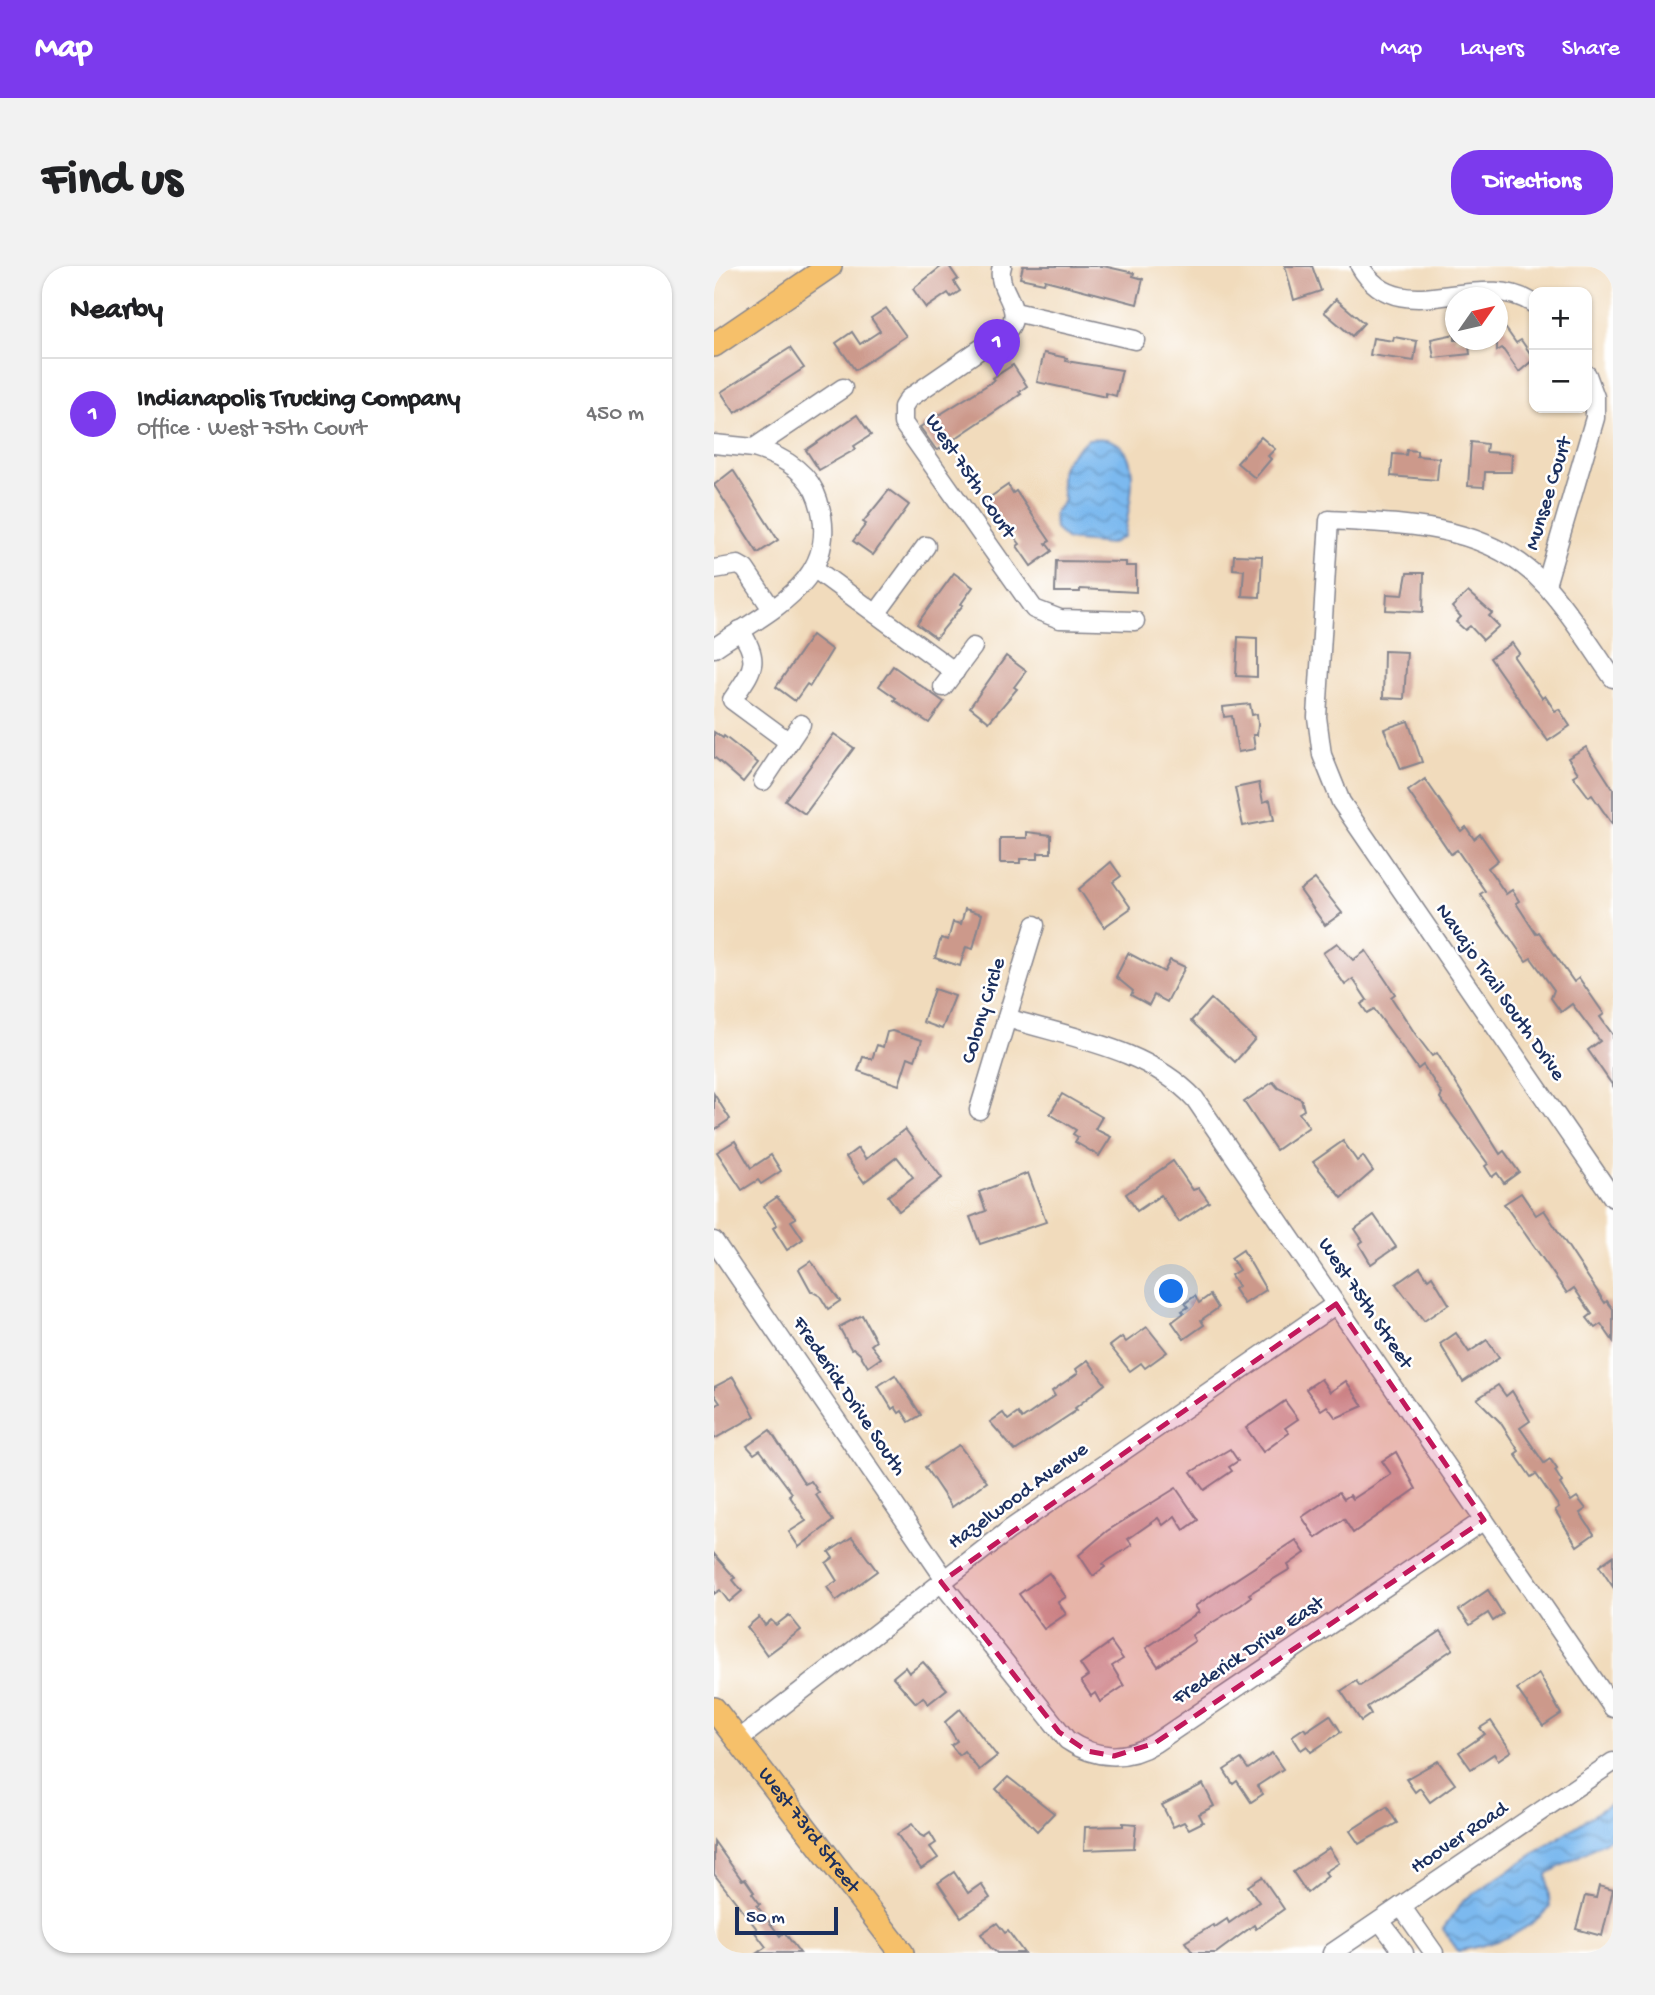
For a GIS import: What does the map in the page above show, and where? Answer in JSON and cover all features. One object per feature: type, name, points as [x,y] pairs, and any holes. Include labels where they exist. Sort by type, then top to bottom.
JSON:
[{"type":"main road","points":[[714,345],[830,266]]},
{"type":"main road","name":"West 73rd Street","points":[[714,1709],[902,1953]]},
{"type":"street","points":[[1002,266],[1000,278],[1015,312],[1135,341]]},
{"type":"street","points":[[1360,266],[1366,276],[1386,293],[1405,299],[1506,290],[1529,302]]},
{"type":"street","name":"West 75th Court","points":[[1015,312],[1014,323],[1008,330],[908,399],[903,407],[903,423],[1034,609],[1060,619],[1135,621]]},
{"type":"street","points":[[754,448],[843,387]]},
{"type":"street","name":"Munsee Court","points":[[1546,585],[1595,418],[1595,397],[1592,389]]},
{"type":"street","points":[[714,444],[754,448],[792,464],[817,494],[825,531],[815,569],[798,590],[714,648]]},
{"type":"street","name":"Navajo Trail South Drive","points":[[1546,585],[1510,556],[1487,543],[1450,530],[1418,525],[1329,520],[1317,717],[1328,773],[1348,813],[1613,1198]]},
{"type":"street","points":[[876,614],[926,547]]},
{"type":"street","points":[[714,569],[738,565],[745,569],[772,609]]},
{"type":"street","points":[[815,569],[955,671]]},
{"type":"street","points":[[1546,585],[1613,678]]},
{"type":"street","points":[[740,630],[752,647],[754,662],[732,700],[789,742]]},
{"type":"street","points":[[943,687],[973,647]]},
{"type":"street","points":[[763,781],[801,724]]},
{"type":"street","name":"Colony Circle","points":[[979,1110],[1035,925]]},
{"type":"street","name":"West 75th Street","points":[[1007,1018],[1139,1058],[1177,1081],[1195,1099],[1613,1708]]},
{"type":"street","name":"Frederick Drive South","points":[[714,1241],[943,1580],[1038,1706]]},
{"type":"street","name":"Hazelwood Avenue","points":[[738,1740],[1049,1500],[1336,1304]]},
{"type":"street","name":"Frederick Drive East","points":[[1038,1706],[1067,1740],[1087,1751],[1114,1756],[1140,1751],[1484,1520]]},
{"type":"street","name":"Hoover Road","points":[[1332,1953],[1613,1762]]},
{"type":"street","points":[[1401,1906],[1434,1953]]},
{"type":"street","points":[[1380,1921],[1404,1953]]},
{"type":"highlighted area","points":[[1336,1304],[1484,1520],[1155,1743],[1114,1756],[1087,1751],[1059,1732],[941,1582]]},
{"type":"water","points":[[1088,439],[1108,439],[1121,447],[1128,456],[1131,469],[1131,497],[1124,536],[1110,544],[1067,540],[1055,529],[1054,513],[1064,501],[1061,480],[1063,466],[1072,453]]},
{"type":"water","points":[[1613,1802],[1613,1837],[1547,1874],[1550,1907],[1540,1917],[1509,1937],[1458,1951],[1443,1929],[1464,1900]]},
{"type":"building","points":[[942,266],[949,266],[958,279],[954,282],[960,291],[951,297],[948,293],[926,308],[913,289]]},
{"type":"building","points":[[1023,266],[1103,266],[1134,273],[1133,276],[1143,279],[1137,304],[1045,280],[1044,283],[1020,278]]},
{"type":"building","points":[[1285,266],[1312,266],[1321,291],[1294,300]]},
{"type":"building","points":[[1336,299],[1364,323],[1352,336],[1324,312]]},
{"type":"building","points":[[886,308],[906,336],[855,370],[836,343],[852,332],[860,344],[880,331],[871,318]]},
{"type":"building","points":[[1508,332],[1516,343],[1521,340],[1529,352],[1529,363],[1519,372],[1503,350],[1508,350]]},
{"type":"building","points":[[1445,336],[1445,350],[1469,350],[1470,354],[1434,358],[1431,339]]},
{"type":"building","points":[[1394,337],[1417,341],[1414,361],[1370,355],[1373,338],[1393,341]]},
{"type":"building","points":[[790,348],[804,368],[735,413],[721,392]]},
{"type":"building","points":[[1044,353],[1067,358],[1066,361],[1122,370],[1116,396],[1106,393],[1106,397],[1037,382]]},
{"type":"building","points":[[1013,365],[1027,386],[1019,392],[1021,394],[938,450],[935,448],[920,427],[995,380],[993,378]]},
{"type":"building","points":[[857,415],[871,435],[854,446],[856,449],[819,470],[806,450]]},
{"type":"building","points":[[1261,437],[1275,449],[1268,456],[1271,459],[1255,478],[1237,463]]},
{"type":"building","points":[[1471,442],[1487,444],[1486,452],[1512,454],[1511,472],[1485,472],[1484,487],[1468,486]]},
{"type":"building","points":[[1407,450],[1417,451],[1417,456],[1439,458],[1437,480],[1391,476],[1393,454],[1406,455]]},
{"type":"building","points":[[733,470],[778,540],[758,553],[714,485]]},
{"type":"building","points":[[1008,485],[1013,493],[1016,491],[1050,541],[1046,543],[1052,551],[1031,566],[1017,546],[1020,544],[986,500]]},
{"type":"building","points":[[889,490],[909,505],[873,555],[853,541],[866,524],[863,522]]},
{"type":"building","points":[[1234,555],[1262,556],[1260,597],[1242,596],[1244,570],[1233,569]]},
{"type":"building","points":[[1056,561],[1126,562],[1126,566],[1136,566],[1136,592],[1080,589],[1080,592],[1055,592]]},
{"type":"building","points":[[954,573],[973,587],[961,604],[963,605],[936,638],[917,624]]},
{"type":"building","points":[[1407,573],[1424,573],[1423,612],[1386,610],[1387,594],[1403,595]]},
{"type":"building","points":[[1468,592],[1492,613],[1489,616],[1499,626],[1483,640],[1470,626],[1465,630],[1456,622],[1461,617],[1452,607]]},
{"type":"building","points":[[812,635],[832,650],[810,686],[807,684],[795,701],[776,687]]},
{"type":"building","points":[[1238,637],[1257,638],[1257,677],[1236,676]]},
{"type":"building","points":[[1512,643],[1519,653],[1514,657],[1542,698],[1545,696],[1555,711],[1559,709],[1570,726],[1548,741],[1490,658]]},
{"type":"building","points":[[1384,651],[1407,652],[1404,699],[1383,698]]},
{"type":"building","points":[[1006,656],[1026,671],[1014,687],[1017,689],[989,722],[970,707]]},
{"type":"building","points":[[893,666],[944,702],[929,723],[894,700],[896,698],[879,686]]},
{"type":"building","points":[[1250,704],[1252,715],[1257,714],[1257,735],[1253,735],[1255,749],[1238,752],[1232,716],[1224,717],[1223,707]]},
{"type":"building","points":[[1408,721],[1422,762],[1401,769],[1384,729]]},
{"type":"building","points":[[714,732],[723,738],[724,736],[758,763],[743,782],[714,757]]},
{"type":"building","points":[[834,734],[854,748],[805,814],[785,800]]},
{"type":"building","points":[[1586,747],[1613,789],[1613,825],[1592,795],[1589,797],[1573,776],[1578,773],[1568,758]]},
{"type":"building","points":[[1425,779],[1461,831],[1466,827],[1474,839],[1480,834],[1498,860],[1488,868],[1506,894],[1512,890],[1519,901],[1516,903],[1536,934],[1539,932],[1574,982],[1579,978],[1604,1014],[1600,1017],[1613,1035],[1613,1086],[1588,1050],[1600,1041],[1572,1004],[1561,1012],[1551,998],[1554,990],[1531,958],[1526,961],[1480,894],[1485,891],[1457,850],[1451,854],[1408,791]]},
{"type":"building","points":[[1259,783],[1263,802],[1270,800],[1274,820],[1243,826],[1235,788]]},
{"type":"building","points":[[1027,832],[1051,835],[1051,853],[1038,853],[1038,859],[1020,859],[1020,863],[1000,863],[1000,838],[1027,838]]},
{"type":"building","points":[[1111,862],[1121,876],[1113,882],[1131,908],[1104,927],[1079,889]]},
{"type":"building","points":[[1315,879],[1342,913],[1325,925],[1300,890]]},
{"type":"building","points":[[965,909],[982,914],[973,949],[966,947],[960,966],[935,958],[941,938],[948,940],[953,922],[961,924]]},
{"type":"building","points":[[1337,943],[1353,960],[1366,951],[1395,994],[1391,997],[1416,1035],[1432,1056],[1437,1053],[1500,1154],[1504,1151],[1519,1172],[1504,1183],[1497,1173],[1492,1177],[1485,1166],[1488,1164],[1440,1098],[1442,1094],[1423,1065],[1418,1069],[1374,1009],[1367,1013],[1361,1004],[1367,1000],[1353,979],[1345,985],[1323,953]]},
{"type":"building","points":[[1128,953],[1164,972],[1170,960],[1185,967],[1167,1002],[1154,995],[1149,1005],[1131,995],[1133,991],[1116,977]]},
{"type":"building","points":[[934,989],[955,996],[942,1029],[923,1022]]},
{"type":"building","points":[[1211,999],[1255,1039],[1235,1062],[1191,1021]]},
{"type":"building","points":[[887,1032],[922,1040],[915,1060],[908,1057],[899,1085],[858,1071],[863,1057],[872,1059],[877,1045],[883,1047]]},
{"type":"building","points":[[1273,1082],[1278,1088],[1301,1099],[1304,1110],[1299,1113],[1309,1127],[1276,1150],[1244,1102]]},
{"type":"building","points":[[714,1094],[730,1119],[714,1130]]},
{"type":"building","points":[[1062,1094],[1102,1117],[1095,1129],[1111,1137],[1099,1156],[1075,1142],[1078,1137],[1073,1134],[1076,1130],[1050,1114]]},
{"type":"building","points":[[905,1129],[942,1178],[899,1211],[888,1196],[913,1177],[897,1157],[864,1182],[846,1157],[858,1148],[866,1159]]},
{"type":"building","points":[[735,1141],[751,1168],[771,1155],[781,1171],[761,1184],[758,1180],[742,1190],[717,1152]]},
{"type":"building","points":[[1343,1141],[1357,1161],[1363,1156],[1373,1171],[1342,1198],[1313,1162]]},
{"type":"building","points":[[1173,1161],[1193,1190],[1199,1188],[1209,1202],[1179,1222],[1161,1195],[1137,1211],[1126,1194]]},
{"type":"building","points":[[1028,1173],[1046,1222],[980,1244],[970,1217],[986,1211],[979,1192]]},
{"type":"building","points":[[1521,1193],[1536,1215],[1544,1210],[1605,1303],[1607,1301],[1613,1309],[1613,1341],[1601,1324],[1595,1328],[1587,1318],[1592,1314],[1574,1288],[1567,1293],[1504,1204]]},
{"type":"building","points":[[777,1197],[796,1218],[791,1221],[803,1239],[787,1250],[773,1228],[777,1225],[764,1206]]},
{"type":"building","points":[[1374,1215],[1396,1247],[1371,1264],[1359,1244],[1363,1241],[1355,1229]]},
{"type":"building","points":[[1243,1250],[1266,1290],[1244,1304],[1234,1289],[1238,1286],[1231,1275],[1239,1270],[1231,1258]]},
{"type":"building","points":[[811,1261],[840,1301],[828,1309],[820,1296],[811,1291],[799,1269]]},
{"type":"building","points":[[1420,1267],[1428,1279],[1432,1276],[1449,1304],[1424,1321],[1396,1284]]},
{"type":"building","points":[[1210,1295],[1218,1308],[1201,1320],[1204,1325],[1184,1339],[1172,1322],[1184,1313],[1182,1311],[1188,1307],[1185,1303],[1195,1296],[1199,1303]]},
{"type":"building","points":[[862,1315],[876,1341],[871,1345],[881,1358],[868,1367],[860,1354],[851,1349],[839,1327]]},
{"type":"building","points":[[1147,1327],[1167,1352],[1145,1368],[1141,1363],[1130,1371],[1110,1346],[1122,1337],[1126,1342]]},
{"type":"building","points":[[1456,1333],[1469,1352],[1487,1340],[1499,1358],[1463,1382],[1440,1344]]},
{"type":"building","points":[[1088,1360],[1105,1384],[1075,1408],[1077,1410],[1015,1451],[990,1422],[1003,1413],[1008,1420],[1018,1413],[1022,1419],[1055,1396],[1052,1391],[1078,1373],[1076,1369]]},
{"type":"building","points":[[895,1375],[921,1415],[909,1422],[902,1411],[899,1413],[895,1407],[892,1409],[878,1386]]},
{"type":"building","points":[[733,1377],[755,1416],[714,1439],[714,1407],[720,1403],[714,1394],[714,1387]]},
{"type":"building","points":[[1321,1379],[1330,1392],[1346,1381],[1363,1406],[1336,1418],[1327,1406],[1321,1410],[1306,1389]]},
{"type":"building","points":[[1498,1385],[1506,1396],[1512,1391],[1530,1421],[1520,1428],[1544,1463],[1550,1459],[1557,1469],[1555,1471],[1562,1482],[1560,1484],[1571,1501],[1577,1497],[1586,1509],[1580,1513],[1594,1534],[1577,1546],[1555,1510],[1559,1507],[1536,1474],[1531,1477],[1515,1454],[1519,1451],[1500,1422],[1477,1399]]},
{"type":"building","points":[[1285,1401],[1298,1419],[1285,1428],[1289,1433],[1263,1452],[1246,1428]]},
{"type":"building","points":[[770,1430],[805,1484],[811,1481],[819,1493],[816,1495],[833,1521],[799,1547],[789,1532],[806,1521],[789,1495],[792,1493],[760,1450],[754,1454],[747,1446]]},
{"type":"building","points":[[959,1445],[987,1482],[952,1507],[925,1467]]},
{"type":"building","points":[[1230,1449],[1238,1461],[1229,1467],[1232,1471],[1204,1490],[1191,1472]]},
{"type":"building","points":[[1396,1452],[1416,1489],[1353,1533],[1344,1519],[1316,1538],[1302,1517],[1339,1492],[1344,1499],[1350,1495],[1353,1499],[1391,1474],[1382,1461]]},
{"type":"building","points":[[1176,1488],[1198,1520],[1184,1530],[1175,1516],[1163,1525],[1158,1518],[1128,1539],[1132,1545],[1103,1564],[1105,1567],[1093,1576],[1079,1555],[1107,1531]]},
{"type":"building","points":[[852,1537],[877,1571],[836,1601],[827,1587],[837,1581],[826,1563],[833,1558],[829,1552]]},
{"type":"building","points":[[1296,1540],[1305,1553],[1288,1565],[1290,1569],[1249,1594],[1251,1597],[1241,1605],[1192,1635],[1195,1641],[1158,1666],[1146,1648],[1199,1612],[1195,1606]]},
{"type":"building","points":[[714,1554],[735,1578],[733,1580],[742,1591],[729,1602],[720,1590],[714,1594]]},
{"type":"building","points":[[1613,1556],[1613,1587],[1599,1566]]},
{"type":"building","points":[[1049,1573],[1066,1597],[1058,1602],[1066,1614],[1044,1629],[1019,1594]]},
{"type":"building","points":[[1488,1590],[1503,1614],[1493,1621],[1488,1613],[1470,1625],[1459,1610]]},
{"type":"building","points":[[789,1615],[801,1630],[767,1655],[747,1627],[759,1617],[765,1625],[771,1620],[776,1625]]},
{"type":"building","points":[[1441,1631],[1453,1649],[1367,1707],[1371,1714],[1361,1721],[1341,1691],[1356,1681],[1360,1686]]},
{"type":"building","points":[[1111,1642],[1123,1659],[1112,1666],[1124,1686],[1100,1702],[1095,1693],[1091,1696],[1081,1681],[1088,1676],[1080,1664]]},
{"type":"building","points":[[923,1662],[947,1689],[928,1704],[923,1697],[916,1703],[893,1677],[905,1667],[909,1673]]},
{"type":"building","points":[[1539,1674],[1561,1714],[1543,1726],[1517,1689]]},
{"type":"building","points":[[960,1709],[997,1756],[979,1770],[964,1751],[959,1755],[951,1745],[957,1741],[945,1722]]},
{"type":"building","points":[[1330,1715],[1341,1732],[1311,1752],[1307,1746],[1301,1750],[1292,1736],[1304,1728],[1306,1731]]},
{"type":"building","points":[[1491,1721],[1511,1751],[1498,1760],[1494,1754],[1471,1769],[1459,1752],[1485,1734],[1480,1728]]},
{"type":"building","points":[[1272,1753],[1283,1769],[1257,1786],[1263,1794],[1251,1802],[1237,1781],[1233,1784],[1224,1770],[1241,1759],[1248,1769]]},
{"type":"building","points":[[1438,1761],[1455,1784],[1430,1802],[1420,1788],[1415,1792],[1406,1779]]},
{"type":"building","points":[[1008,1777],[1054,1813],[1037,1831],[996,1789]]},
{"type":"building","points":[[1203,1784],[1214,1806],[1199,1814],[1203,1822],[1189,1829],[1184,1822],[1173,1827],[1162,1805]]},
{"type":"building","points":[[1387,1807],[1397,1823],[1359,1844],[1350,1831]]},
{"type":"building","points":[[1123,1823],[1136,1824],[1134,1848],[1084,1850],[1085,1827],[1123,1826]]},
{"type":"building","points":[[912,1824],[924,1837],[930,1833],[936,1843],[930,1847],[938,1858],[921,1869],[897,1834]]},
{"type":"building","points":[[714,1841],[742,1880],[745,1879],[760,1904],[757,1906],[780,1936],[784,1932],[800,1953],[757,1953],[766,1947],[754,1931],[757,1929],[714,1874]]},
{"type":"building","points":[[1329,1848],[1339,1863],[1325,1872],[1328,1876],[1307,1893],[1293,1872]]},
{"type":"building","points":[[954,1872],[968,1893],[981,1884],[990,1898],[961,1917],[938,1883]]},
{"type":"building","points":[[1262,1877],[1284,1909],[1256,1929],[1254,1925],[1216,1953],[1193,1953],[1185,1942],[1213,1925],[1215,1927],[1227,1919],[1229,1923],[1259,1902],[1248,1886]]},
{"type":"building","points":[[1599,1886],[1613,1890],[1602,1936],[1576,1929],[1585,1896],[1596,1898]]},
{"type":"building","points":[[997,1923],[1005,1933],[1008,1931],[1024,1953],[997,1953],[990,1947],[981,1934]]},
{"type":"place","name":"Indianapolis Trucking Company","points":[[997,377]]}]
